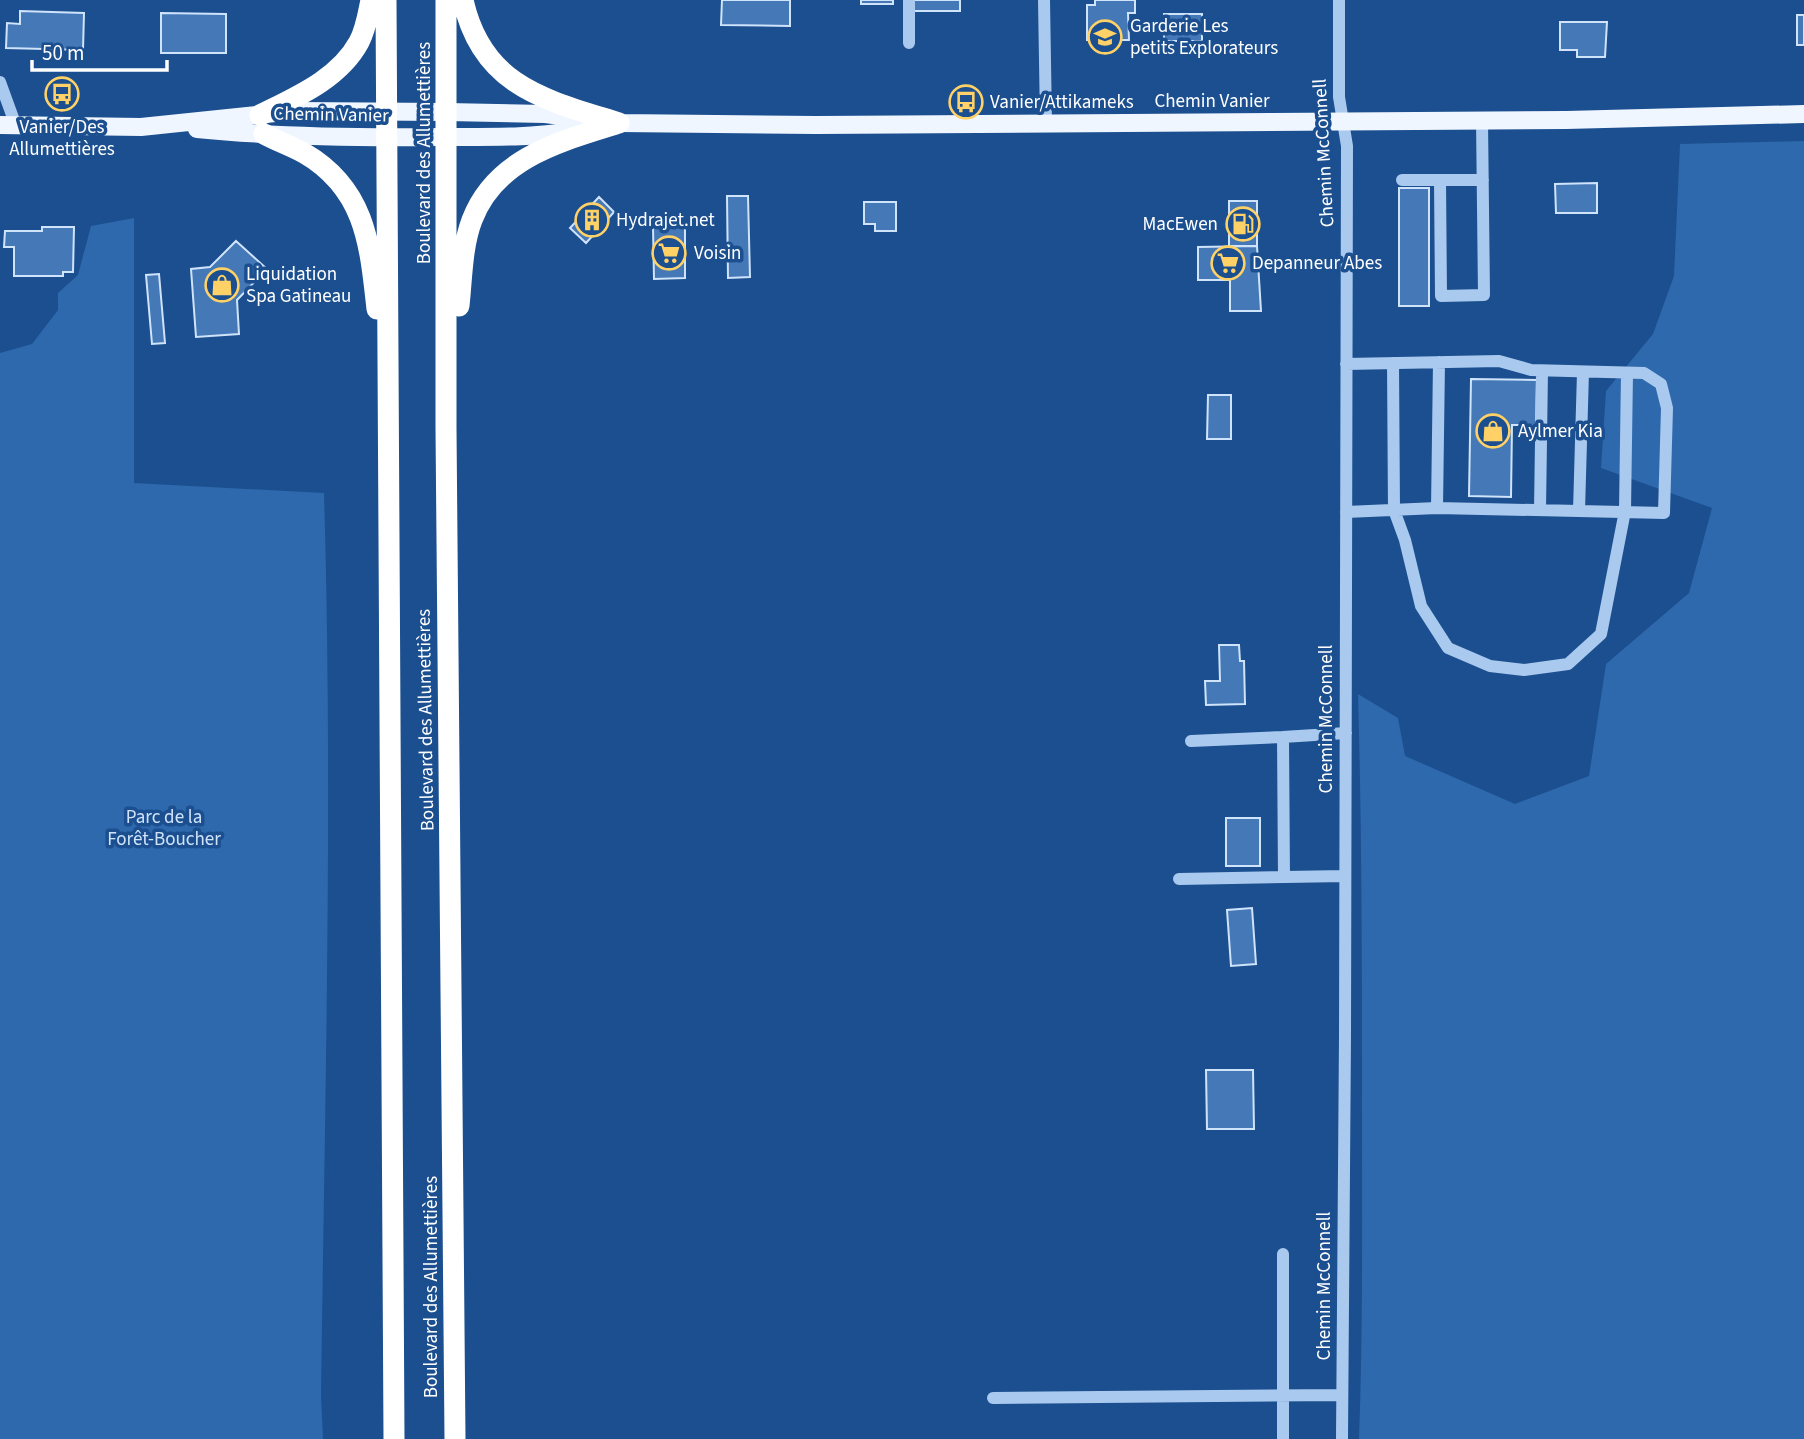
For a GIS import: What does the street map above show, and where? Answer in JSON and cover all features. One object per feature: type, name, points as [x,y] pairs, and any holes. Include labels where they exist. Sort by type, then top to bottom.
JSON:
[{"type":"highway","points":[[371,0],[366,26],[352,53],[311,90],[262,125],[323,166],[351,197],[361,216],[372,268],[389,421]]},
{"type":"highway","name":"Boulevard des Allumettières","points":[[386,0],[394,1439]]},
{"type":"highway","name":"Boulevard des Allumettières","points":[[446,0],[446,428],[455,1439]]},
{"type":"highway","points":[[463,0],[481,48],[515,82],[544,100],[620,123]]},
{"type":"highway","points":[[446,428],[465,251],[471,222],[478,206],[496,182],[527,157],[550,145],[620,123]]},
{"type":"main road","name":"Chemin Vanier","points":[[262,125],[295,111],[447,111],[545,114],[620,123],[816,125],[1342,122],[1804,114]]},
{"type":"main road","name":"Chemin Vanier","points":[[8,126],[262,125],[388,138],[543,136],[620,123]]},
{"type":"street","points":[[909,0],[909,43]]},
{"type":"street","points":[[1044,0],[1046,122]]},
{"type":"street","name":"Chemin McConnell","points":[[1339,0],[1339,97],[1347,146],[1342,1439]]},
{"type":"street","points":[[0,82],[8,126]]},
{"type":"street","points":[[1440,180],[1441,296],[1483,295],[1482,120]]},
{"type":"street","points":[[1402,180],[1483,180]]},
{"type":"street","points":[[1346,363],[1499,361],[1542,371],[1644,373],[1661,384],[1667,408],[1664,513],[1437,508],[1346,512]]},
{"type":"street","points":[[1437,508],[1438,362]]},
{"type":"street","points":[[1393,363],[1394,510],[1405,540],[1421,606],[1448,648],[1490,666],[1524,670],[1569,664],[1601,634],[1625,511],[1627,373]]},
{"type":"street","points":[[1539,510],[1542,371]]},
{"type":"street","points":[[1579,511],[1583,372]]},
{"type":"street","points":[[1191,741],[1346,733]]},
{"type":"street","points":[[1283,737],[1284,877]]},
{"type":"street","points":[[1179,879],[1345,876]]},
{"type":"street","points":[[1283,1254],[1283,1439]]},
{"type":"street","points":[[993,1398],[1342,1395]]},
{"type":"green space","points":[[1804,141],[1804,1439],[1359,1439],[1362,1005],[1358,694],[1398,718],[1405,756],[1515,804],[1589,776],[1606,664],[1689,593],[1712,508],[1601,468],[1606,391],[1653,334],[1674,276],[1680,144]]},
{"type":"green space","name":"Parc de la Forêt-Boucher","points":[[134,218],[134,483],[324,493],[328,831],[321,1395],[323,1439],[0,1439],[0,353],[32,344],[58,310],[58,293],[78,275],[91,226]]},
{"type":"building","points":[[722,0],[790,0],[790,26],[721,25]]},
{"type":"building","points":[[861,0],[893,0],[893,4],[861,4]]},
{"type":"building","points":[[911,0],[960,0],[960,11],[911,11]]},
{"type":"building","points":[[1095,0],[1135,0],[1135,13],[1128,13],[1129,40],[1087,40],[1087,5],[1095,5]]},
{"type":"building","points":[[20,11],[84,13],[83,50],[6,48],[7,23],[20,24]]},
{"type":"building","points":[[161,13],[226,14],[226,53],[161,53]]},
{"type":"building","points":[[1164,14],[1202,14],[1202,41],[1164,41]]},
{"type":"building","points":[[1797,15],[1804,15],[1804,45],[1797,45]]},
{"type":"building","points":[[1560,22],[1607,22],[1605,57],[1577,57],[1577,50],[1560,50]]},
{"type":"building","points":[[1597,183],[1597,213],[1556,213],[1555,184]]},
{"type":"building","points":[[1399,188],[1429,188],[1429,306],[1399,306]]},
{"type":"building","points":[[727,196],[748,196],[750,277],[728,278]]},
{"type":"building","name":"Hydrajet.net","points":[[599,197],[614,212],[586,243],[570,228]]},
{"type":"building","name":"MacEwen","points":[[1229,201],[1257,201],[1257,246],[1229,246]]},
{"type":"building","points":[[864,202],[896,202],[896,231],[875,231],[875,224],[864,224]]},
{"type":"building","points":[[42,227],[74,227],[73,272],[63,272],[63,276],[14,276],[14,247],[4,247],[5,231],[42,231]]},
{"type":"building","name":"Voisin","points":[[653,227],[685,227],[685,278],[654,279]]},
{"type":"building","name":"Liquidation Spa Gatineau","points":[[236,241],[267,269],[237,300],[239,334],[196,337],[191,269],[210,267]]},
{"type":"building","name":"Depanneur Abes","points":[[1257,246],[1261,311],[1230,311],[1230,280],[1198,280],[1198,247]]},
{"type":"building","points":[[159,274],[165,343],[152,344],[146,275]]},
{"type":"building","points":[[1471,379],[1537,380],[1536,425],[1512,425],[1511,497],[1469,496]]},
{"type":"building","points":[[1208,395],[1231,395],[1231,439],[1207,439]]},
{"type":"building","points":[[1219,645],[1239,645],[1240,661],[1244,661],[1245,704],[1206,705],[1205,681],[1220,681]]},
{"type":"building","points":[[1226,818],[1260,818],[1260,866],[1226,866]]},
{"type":"building","points":[[1252,908],[1256,964],[1231,966],[1227,910]]},
{"type":"building","points":[[1206,1070],[1253,1070],[1254,1129],[1207,1129]]},
{"type":"place","name":"Garderie Les petits Explorateurs","points":[[1105,37]]},
{"type":"place","name":"Vanier/Des Allumettières","points":[[62,94]]},
{"type":"place","name":"Vanier/Attikameks","points":[[966,102]]},
{"type":"place","name":"Hydrajet.net","points":[[592,220]]},
{"type":"place","name":"MacEwen","points":[[1243,224]]},
{"type":"place","name":"Voisin","points":[[669,253]]},
{"type":"place","name":"Depanneur Abes","points":[[1228,263]]},
{"type":"place","name":"Liquidation Spa Gatineau","points":[[222,285]]},
{"type":"place","name":"Aylmer Kia","points":[[1493,431]]}]
